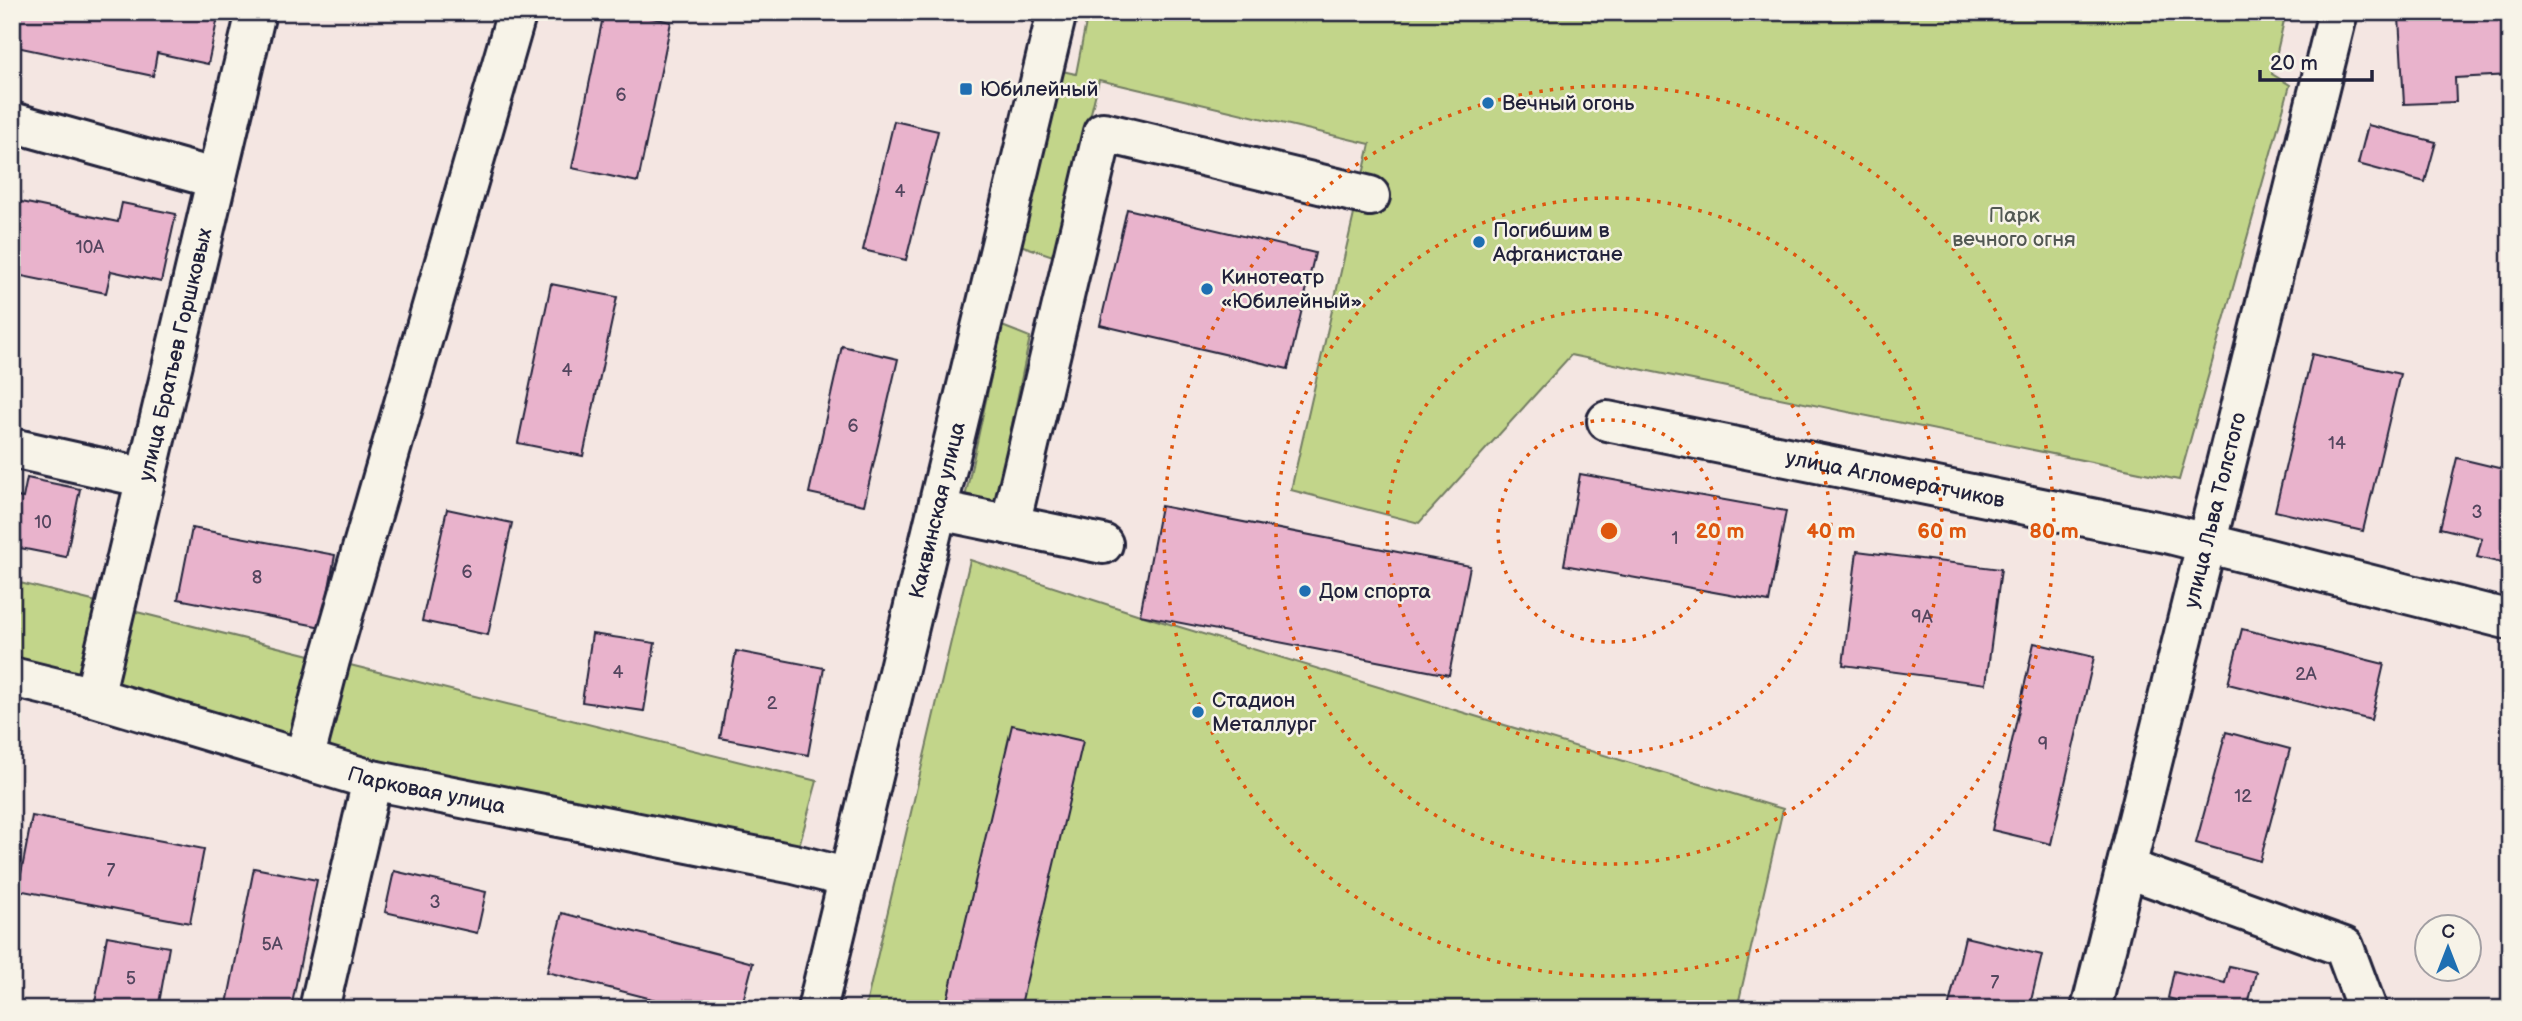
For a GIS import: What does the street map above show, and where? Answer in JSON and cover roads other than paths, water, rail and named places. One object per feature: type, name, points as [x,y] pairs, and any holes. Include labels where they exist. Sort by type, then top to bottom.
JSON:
[{"type":"street","name":"улица Братьев Горшковых","points":[[94,697],[256,12]]},
{"type":"street","points":[[304,760],[517,12]]},
{"type":"street","name":"Каквинская улица","points":[[817,1009],[1057,12]]},
{"type":"street","name":"улица Льва Толстого","points":[[2091,1009],[2205,542],[2339,12]]},
{"type":"street","points":[[12,122],[217,179]]},
{"type":"street","points":[[1010,525],[1103,132],[1370,196]]},
{"type":"street","name":"улица Агломератчиков","points":[[1607,421],[2205,542],[2510,620]]},
{"type":"street","points":[[12,448],[146,478]]},
{"type":"street","points":[[938,510],[1103,544]]},
{"type":"street","name":"Парковая улица","points":[[12,677],[94,697],[372,780],[849,878]]},
{"type":"street","points":[[319,1009],[372,780]]},
{"type":"street","points":[[2126,868],[2344,947],[2367,1009]]},
{"type":"place","name":"Юбилейный","points":[[966,89]]},
{"type":"place","name":"Вечный огонь","points":[[1488,103]]},
{"type":"place","name":"Погибшим в Афганистане","points":[[1479,242]]},
{"type":"place","name":"Кинотеатр «Юбилейный»","points":[[1207,289]]},
{"type":"place","name":"Дом спорта","points":[[1305,591]]},
{"type":"place","name":"Стадион Металлург","points":[[1198,712]]},
{"type":"park label","name":"Парк вечного огня","points":[[2014,227]]}]
